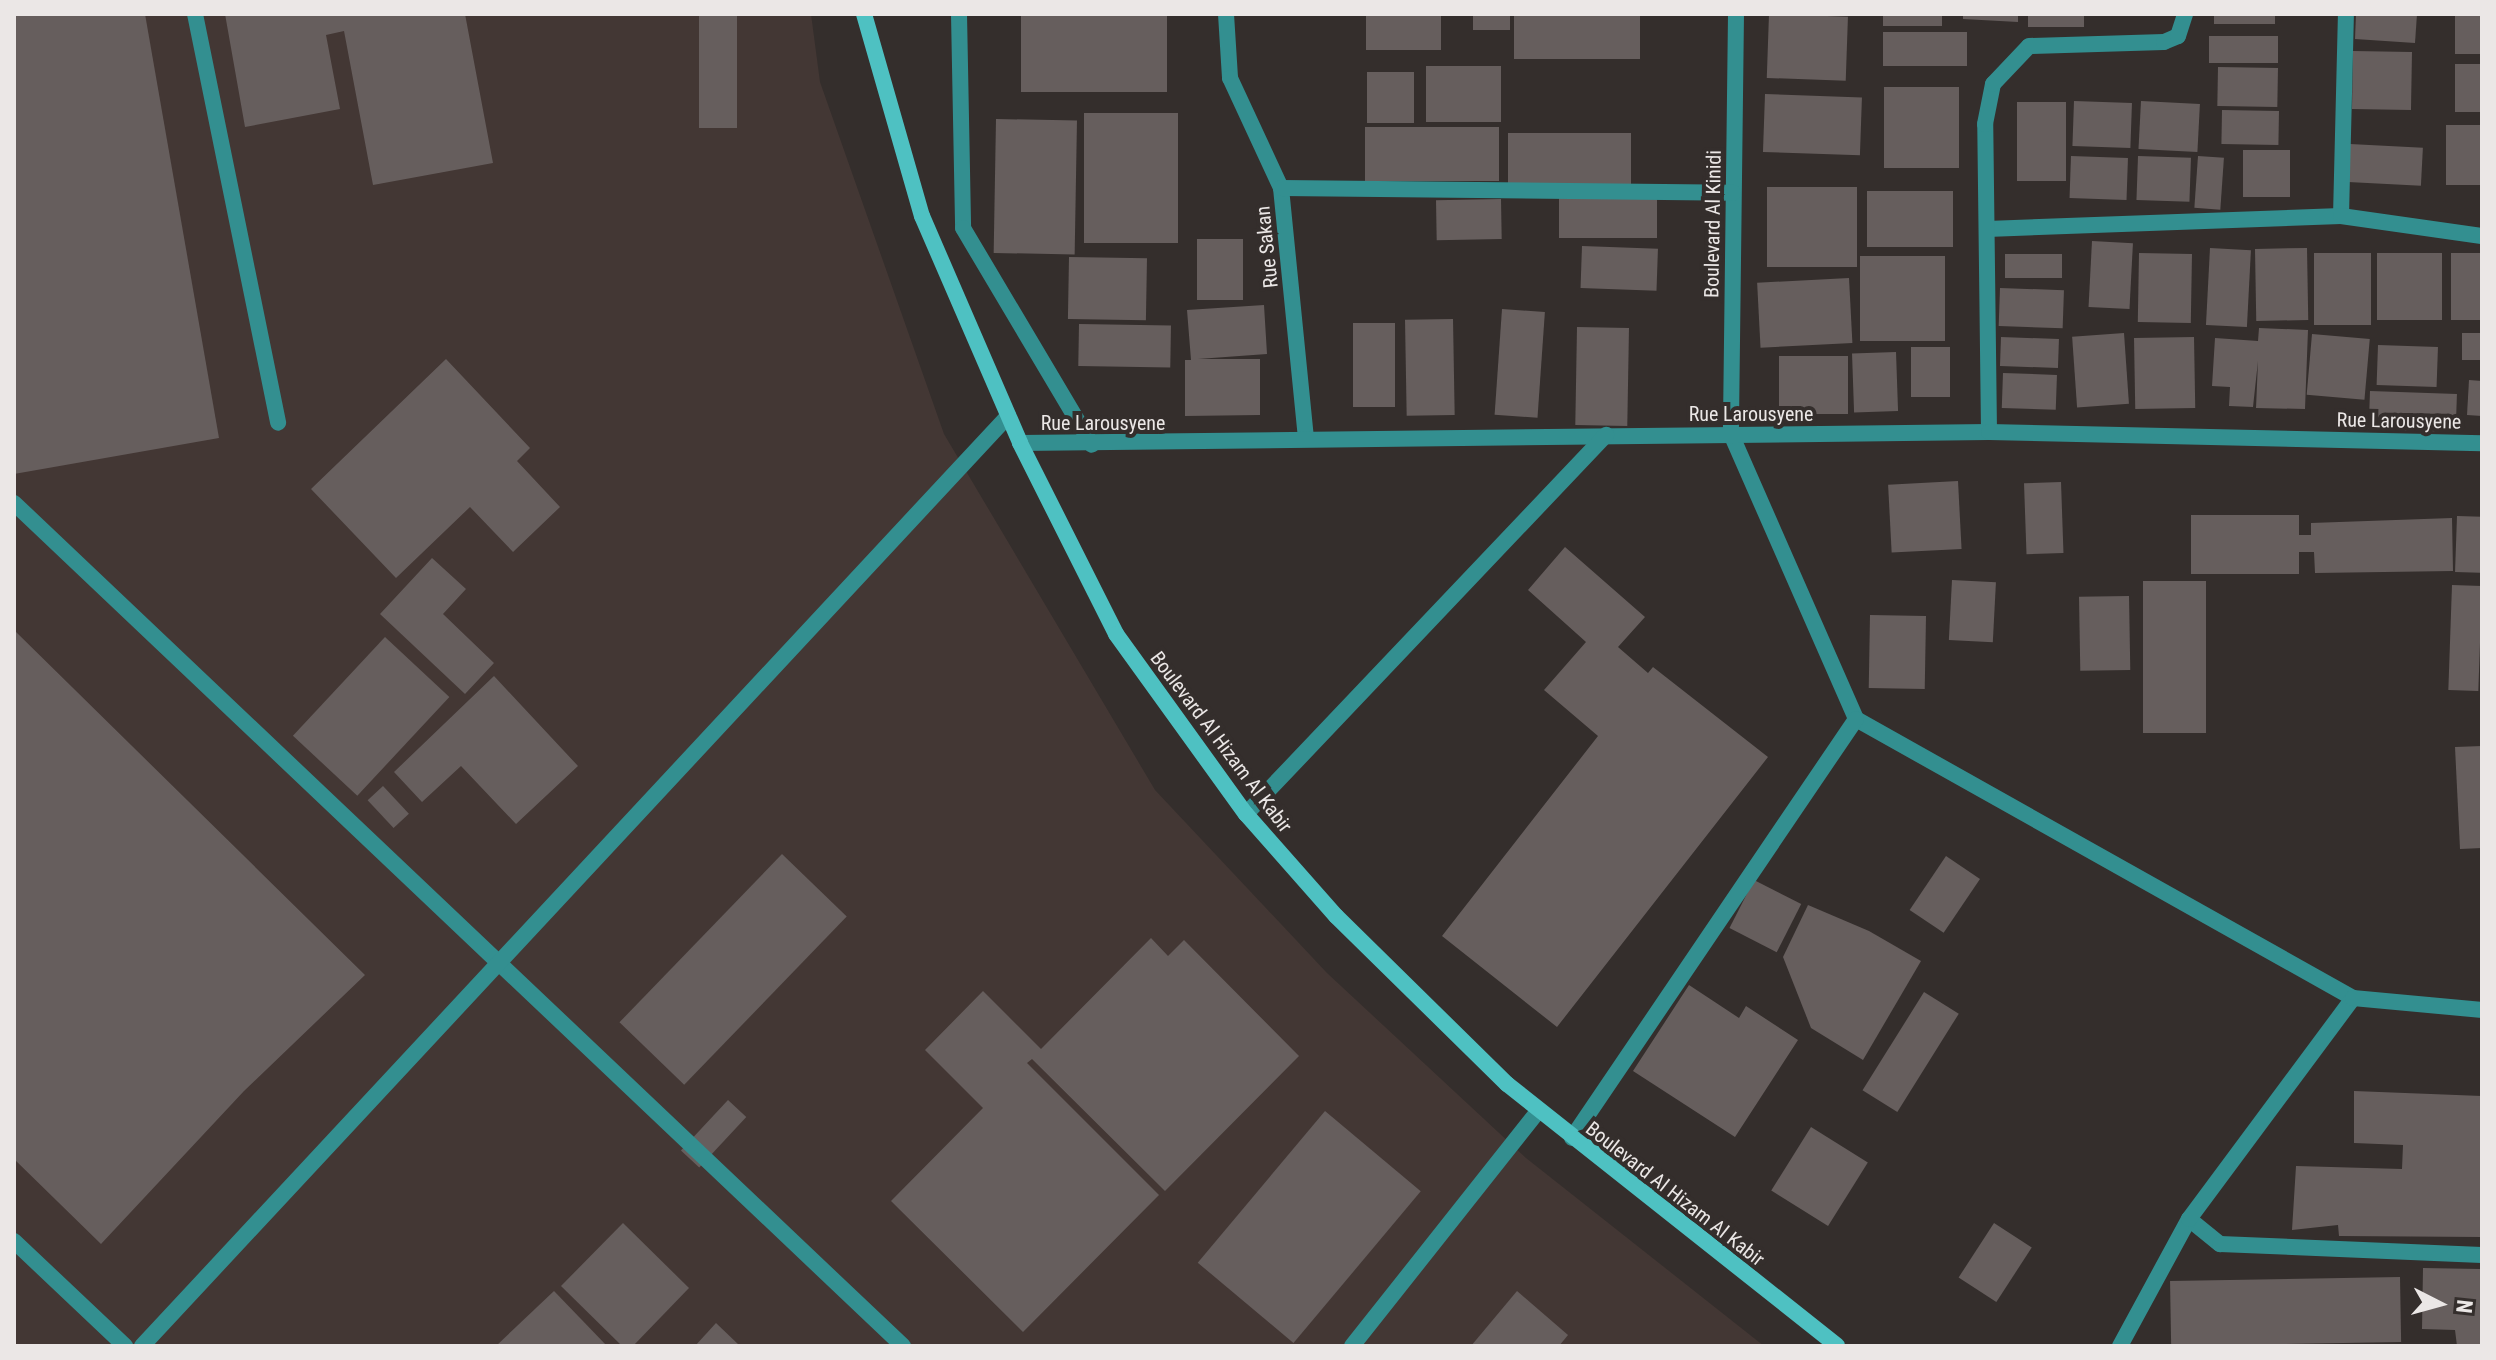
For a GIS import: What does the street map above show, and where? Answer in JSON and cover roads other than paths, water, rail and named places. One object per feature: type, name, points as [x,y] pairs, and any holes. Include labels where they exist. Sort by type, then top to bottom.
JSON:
[{"type":"main road","name":"Boulevard Al Hizam Al Kabir","points":[[864,14],[922,216],[1020,443],[1116,634],[1246,814],[1336,916],[1539,1110],[1837,1346]]},
{"type":"street","points":[[195,14],[278,423]]},
{"type":"street","points":[[959,14],[963,228],[1092,445]]},
{"type":"street","name":"Rue Sakan","points":[[1226,14],[1230,78],[1281,188],[1306,439]]},
{"type":"street","name":"Boulevard Al Kinidi","points":[[1731,434],[1736,14]]},
{"type":"street","points":[[1989,432],[1986,106],[2002,71],[2029,46],[2164,42],[2178,36],[2185,14]]},
{"type":"street","points":[[2341,216],[2346,14]]},
{"type":"street","points":[[1281,188],[1733,193]]},
{"type":"street","points":[[1987,229],[2341,216],[2482,236]]},
{"type":"street","points":[[142,1346],[1008,416]]},
{"type":"street","name":"Rue Larousyene","points":[[1020,443],[1092,445],[1306,439],[1989,432],[2482,443]]},
{"type":"street","points":[[1731,434],[1856,719],[2353,998],[2482,1010]]},
{"type":"street","points":[[1246,814],[1606,435]]},
{"type":"street","points":[[14,503],[903,1346]]},
{"type":"street","points":[[1572,1138],[1856,719]]},
{"type":"street","points":[[2120,1346],[2189,1219],[2353,998]]},
{"type":"street","points":[[1352,1346],[1539,1110]]},
{"type":"street","points":[[2189,1219],[2220,1244],[2482,1255]]},
{"type":"street","points":[[14,1241],[125,1346]]}]
